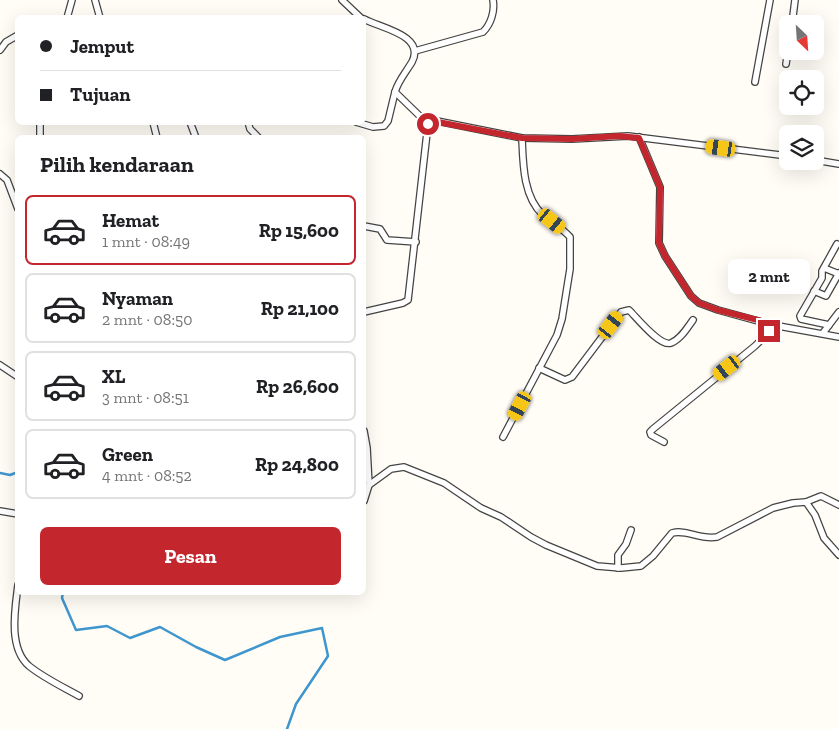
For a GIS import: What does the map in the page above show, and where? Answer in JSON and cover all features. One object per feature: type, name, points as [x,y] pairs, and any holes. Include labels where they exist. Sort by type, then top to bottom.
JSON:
[{"type":"street","points":[[67,15],[72,0]]},
{"type":"street","points":[[95,0],[99,15]]},
{"type":"street","points":[[342,0],[360,15]]},
{"type":"street","points":[[415,51],[483,32],[489,25],[492,17],[494,9],[493,0]]},
{"type":"street","points":[[755,82],[770,0]]},
{"type":"street","points":[[793,15],[794,0]]},
{"type":"street","points":[[366,19],[410,40],[414,45],[415,51],[412,62],[397,86],[388,121],[384,126],[366,124]]},
{"type":"street","points":[[0,50],[6,42],[15,37]]},
{"type":"street","points":[[786,64],[787,60]]},
{"type":"street","points":[[395,92],[428,124]]},
{"type":"street","points":[[428,124],[438,122],[522,138],[572,139],[619,136],[779,155]]},
{"type":"street","points":[[366,312],[403,303],[408,300],[428,124]]},
{"type":"street","points":[[249,125],[256,135]]},
{"type":"street","points":[[503,437],[557,335],[562,319],[568,283],[571,240],[569,235],[542,214],[530,198],[523,164],[522,138]]},
{"type":"street","points":[[639,138],[660,187],[659,243],[665,256],[691,296],[699,303],[718,310],[839,338]]},
{"type":"street","points":[[824,162],[839,164]]},
{"type":"street","points":[[0,174],[7,180],[15,201]]},
{"type":"street","points":[[366,228],[380,229],[387,240],[416,242]]},
{"type":"street","points":[[829,325],[800,317],[822,278],[822,272],[837,244]]},
{"type":"street","points":[[814,291],[826,296],[839,274],[824,268]]},
{"type":"street","points":[[539,368],[565,380],[572,377],[623,311],[629,310],[660,341],[667,343],[684,333],[693,320]]},
{"type":"street","points":[[823,334],[839,312]]},
{"type":"street","points":[[664,442],[650,435],[653,429],[755,346],[773,324]]},
{"type":"street","points":[[0,365],[15,375]]},
{"type":"street","points":[[366,448],[369,485],[366,495]]},
{"type":"street","points":[[369,485],[391,469],[404,467],[444,483],[481,508],[501,517],[530,537],[589,564],[618,564],[637,567],[647,562],[672,532],[683,532],[708,538],[717,537],[773,508],[806,502],[821,496],[839,505]]},
{"type":"street","points":[[806,502],[815,515],[824,538],[839,556]]},
{"type":"street","points":[[0,511],[15,514]]},
{"type":"street","points":[[618,564],[620,551],[626,544],[631,530]]},
{"type":"street","points":[[17,595],[15,623],[21,656],[30,666],[79,696]]},
{"type":"waterway","points":[[0,473],[10,475],[15,473]]},
{"type":"waterway","points":[[62,595],[62,598],[76,630],[107,626],[130,638],[160,627],[196,647],[225,660],[280,637],[322,628],[328,656],[296,704],[287,729]]},
{"type":"route","points":[[428,124],[438,122],[522,138],[572,139],[619,136],[639,138],[660,187],[659,243],[661,250],[691,296],[699,303],[718,310],[773,324],[769,331]]}]
